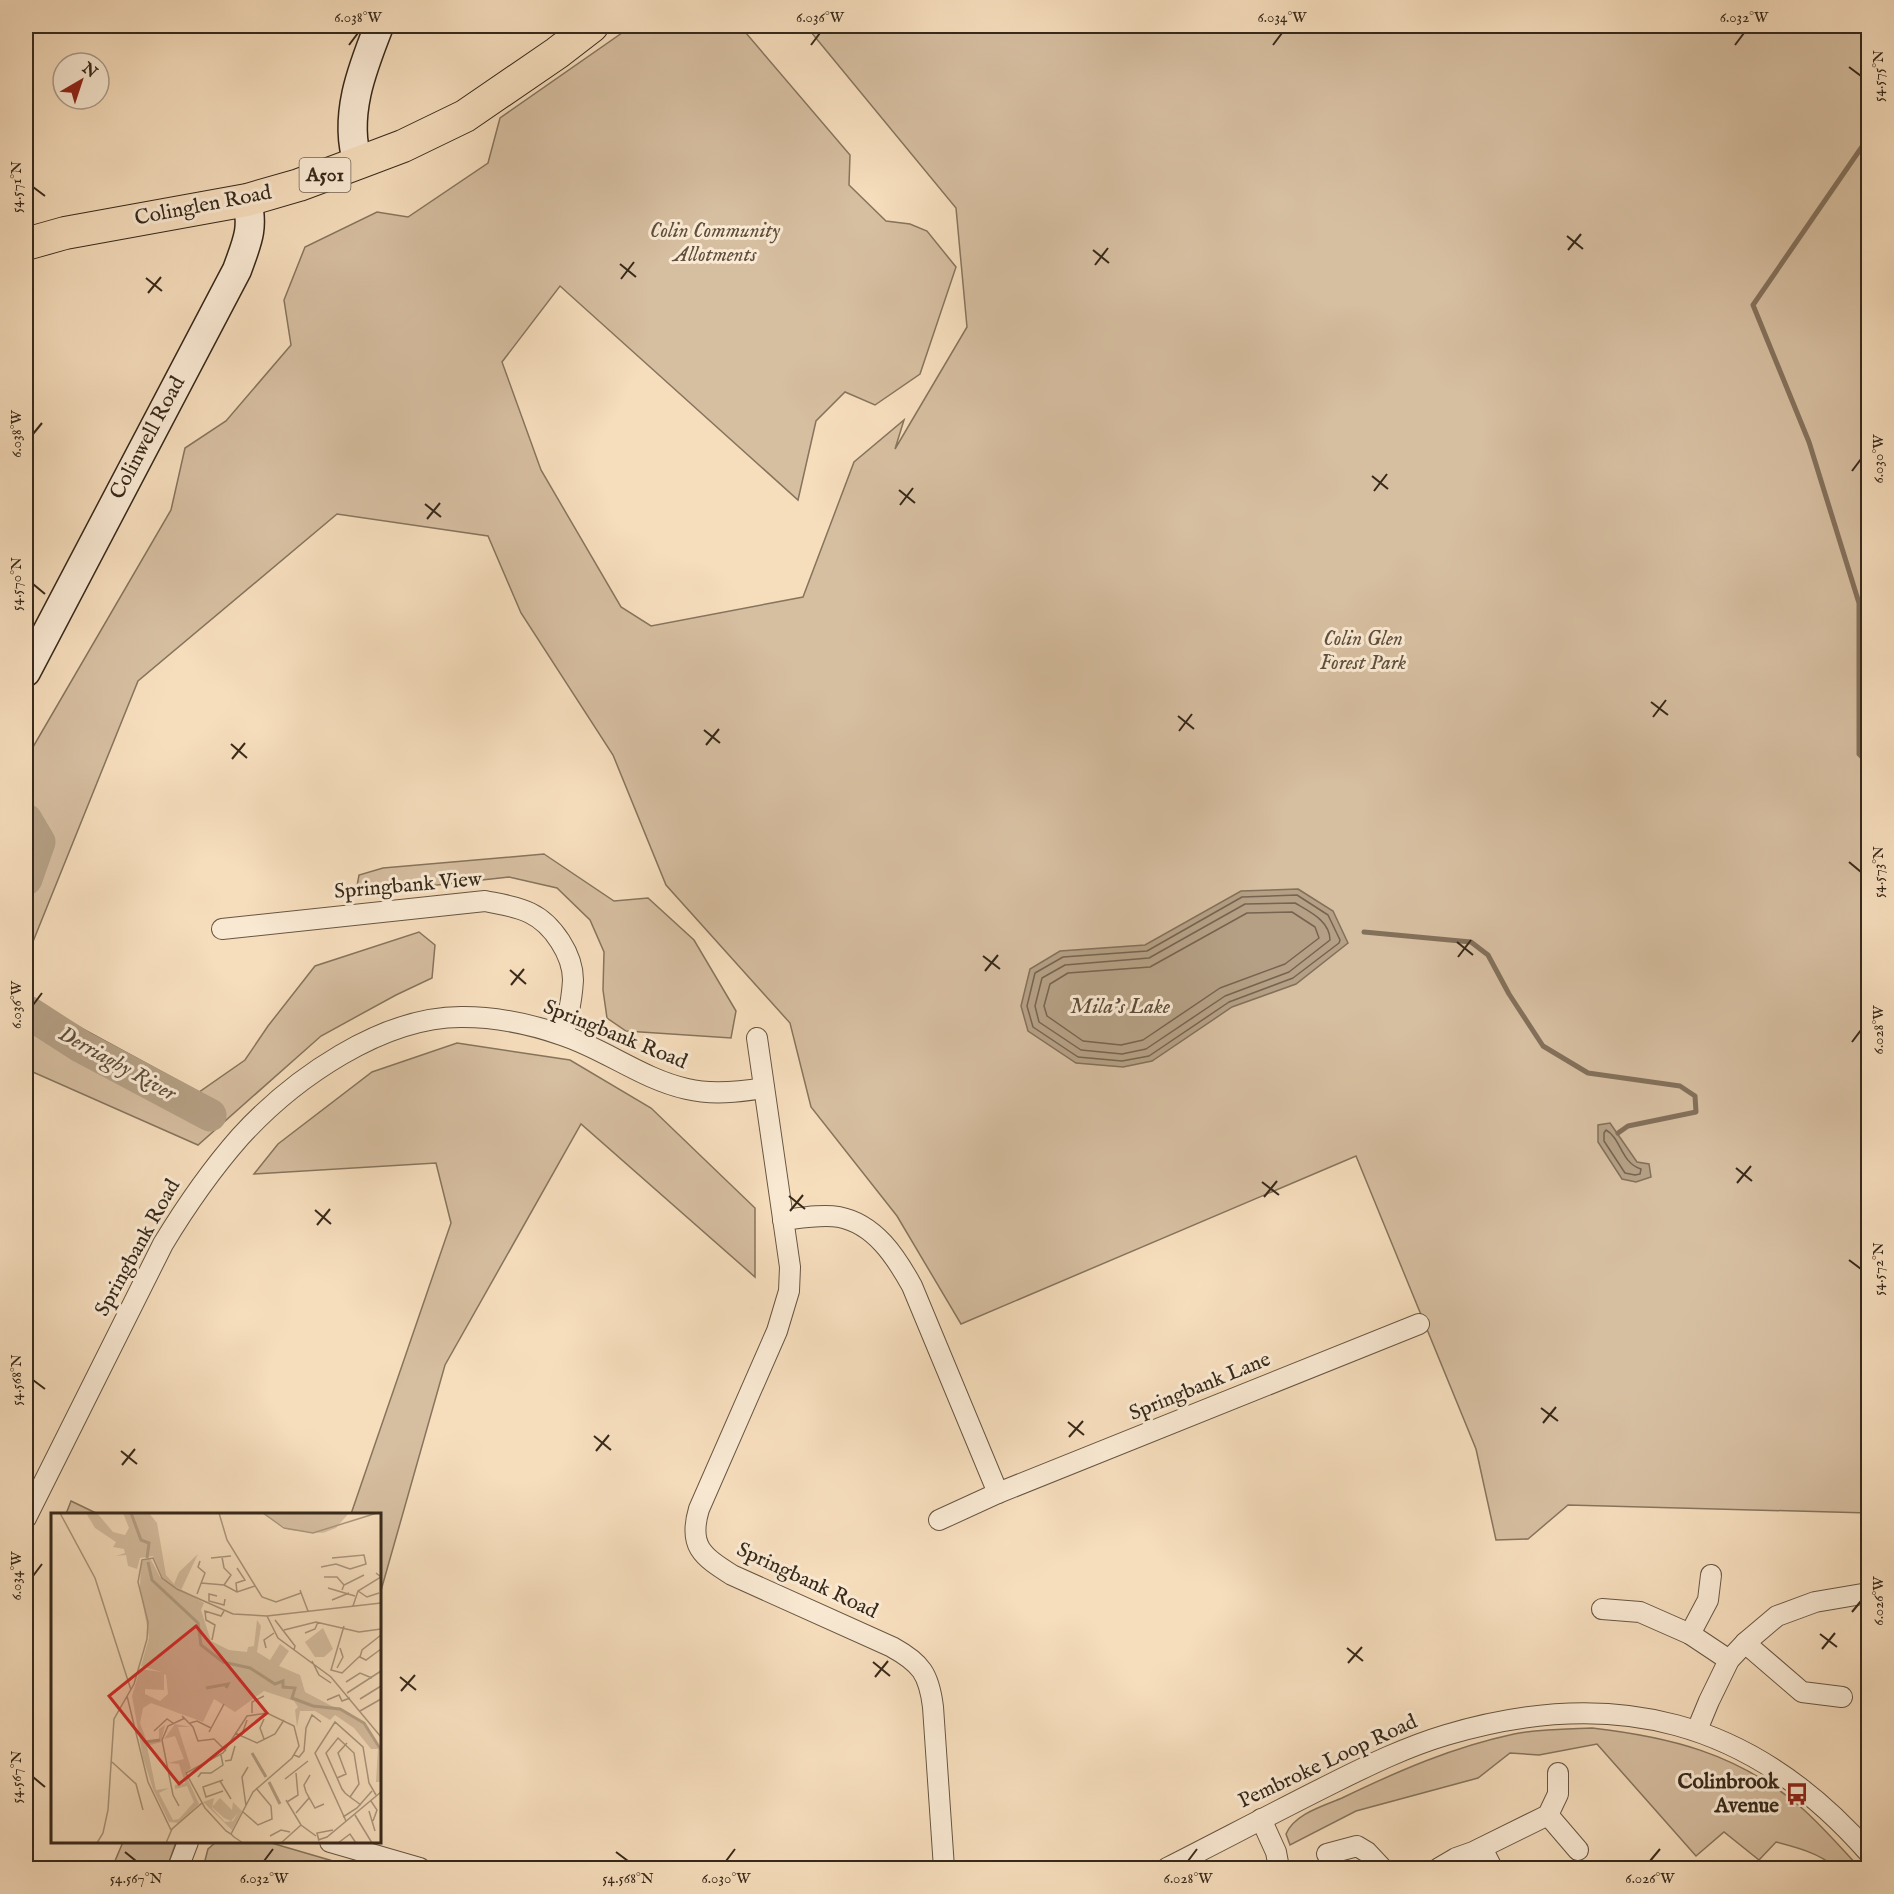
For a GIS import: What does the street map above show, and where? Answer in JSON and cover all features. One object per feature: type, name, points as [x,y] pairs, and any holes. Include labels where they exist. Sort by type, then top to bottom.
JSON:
[{"type":"main road","name":"Colinglen Road","points":[[26,244],[88,229],[247,200],[358,164],[403,146],[465,116],[592,26]]},
{"type":"street","points":[[358,164],[352,140],[353,110],[379,26]]},
{"type":"street","name":"Colinwell Road","points":[[26,672],[237,270],[250,235],[250,212],[247,200]]},
{"type":"street","name":"Springbank View","points":[[222,929],[485,901],[518,908],[532,913],[555,934],[570,963],[573,979],[563,1035]]},
{"type":"street","name":"Springbank Road","points":[[26,1518],[143,1284],[181,1215],[220,1161],[265,1113],[341,1056],[404,1026],[432,1020],[474,1017],[517,1023],[563,1035],[687,1089],[727,1092],[764,1088]]},
{"type":"street","name":"Springbank Road","points":[[757,1038],[790,1267],[789,1291],[784,1310],[699,1509],[694,1524],[694,1536],[698,1547],[712,1563],[732,1575],[892,1647],[912,1658],[922,1670],[931,1690],[933,1707],[944,1869]]},
{"type":"street","points":[[783,1220],[838,1217],[856,1223],[873,1234],[898,1261],[912,1287],[998,1493]]},
{"type":"street","name":"Springbank Lane","points":[[939,1521],[998,1493],[1419,1324]]},
{"type":"street","points":[[1690,1634],[1708,1600],[1711,1575]]},
{"type":"street","points":[[1697,1731],[1729,1660],[1777,1616],[1815,1602],[1869,1593]]},
{"type":"street","points":[[1602,1609],[1640,1612],[1690,1634],[1729,1660]]},
{"type":"street","points":[[1745,1643],[1802,1692],[1842,1697]]},
{"type":"street","name":"Pembroke Loop Road","points":[[1167,1869],[1261,1818],[1385,1758],[1446,1735],[1506,1720],[1562,1713],[1604,1713],[1642,1718],[1697,1731],[1753,1755],[1810,1794],[1869,1852]]},
{"type":"street","points":[[1439,1869],[1456,1858],[1482,1848],[1548,1815],[1558,1794],[1558,1773]]},
{"type":"street","points":[[1548,1815],[1578,1850]]},
{"type":"street","points":[[1261,1818],[1276,1852],[1279,1869]]},
{"type":"street","points":[[178,1869],[188,1843]]},
{"type":"street","points":[[333,1843],[420,1869]]},
{"type":"street","points":[[1327,1854],[1357,1846],[1367,1852],[1382,1869]]},
{"type":"street","points":[[1482,1848],[1492,1869]]},
{"type":"green space","name":"Colin Glen Forest Park","points":[[632,26],[740,26],[850,155],[849,185],[886,221],[910,224],[927,231],[956,267],[920,374],[875,405],[845,392],[816,421],[798,500],[560,286],[502,362],[541,470],[621,607],[651,626],[803,597],[854,462],[904,420],[895,449],[967,327],[956,208],[806,26],[1868,26],[1868,1513],[1568,1505],[1528,1539],[1496,1540],[1476,1449],[1356,1156],[961,1324],[897,1216],[811,1107],[790,1023],[666,885],[613,755],[521,613],[488,536],[337,514],[138,681],[26,959],[26,759],[171,510],[185,448],[226,421],[291,345],[284,300],[305,247],[377,212],[408,217],[488,163],[500,118]]},
{"type":"green space","points":[[544,854],[614,901],[648,898],[694,940],[736,1011],[731,1038],[626,1031],[607,1018],[603,990],[604,952],[590,920],[557,888],[509,877],[419,887],[377,895],[357,886],[359,875],[383,868]]},
{"type":"green space","points":[[419,932],[435,945],[432,978],[321,1036],[198,1145],[26,1069],[26,998],[199,1092],[245,1060],[268,1026],[315,966]]},
{"type":"green space","points":[[457,1043],[570,1060],[651,1108],[755,1208],[755,1277],[581,1124],[445,1365],[381,1590],[381,1513],[351,1513],[451,1223],[436,1163],[254,1174],[278,1144],[372,1072]]},
{"type":"green space","points":[[71,1501],[96,1513],[66,1513]]},
{"type":"green space","points":[[1592,1728],[1648,1736],[1700,1750],[1749,1771],[1796,1803],[1860,1868],[1837,1868],[1815,1855],[1776,1842],[1759,1860],[1724,1832],[1696,1856],[1597,1744],[1539,1755],[1510,1753],[1478,1778],[1356,1811],[1290,1845],[1286,1834],[1295,1821],[1302,1816],[1426,1761],[1491,1739],[1514,1734]]},
{"type":"green space","points":[[123,1843],[176,1843],[167,1868],[112,1868]]},
{"type":"green space","points":[[215,1843],[271,1843],[357,1868],[253,1868],[235,1863],[233,1868],[203,1868],[208,1849]]},
{"type":"water","name":"Mila's Lake","points":[[1298,889],[1333,911],[1348,943],[1296,984],[1232,1007],[1152,1061],[1123,1067],[1076,1063],[1028,1031],[1021,1006],[1030,969],[1060,951],[1145,945],[1241,891]]},
{"type":"water","points":[[1610,1123],[1637,1162],[1649,1164],[1651,1177],[1636,1182],[1622,1179],[1598,1142],[1598,1125]]},
{"type":"waterway","points":[[1868,138],[1753,305],[1809,442],[1859,603],[1859,754],[1868,763]]},
{"type":"waterway","name":"Derriaghy River","points":[[26,820],[39,842],[26,879]]},
{"type":"waterway","points":[[1364,932],[1471,942],[1488,955],[1509,994],[1543,1046],[1588,1073],[1680,1086],[1695,1096],[1696,1112],[1628,1126],[1618,1133]]},
{"type":"waterway","name":"Derriaghy River","points":[[26,1011],[82,1047],[210,1115]]},
{"type":"place","name":"Colinbrook Avenue","points":[[1797,1794]]},
{"type":"park label","name":"Colin Community Allotments","points":[[715,243]]}]
